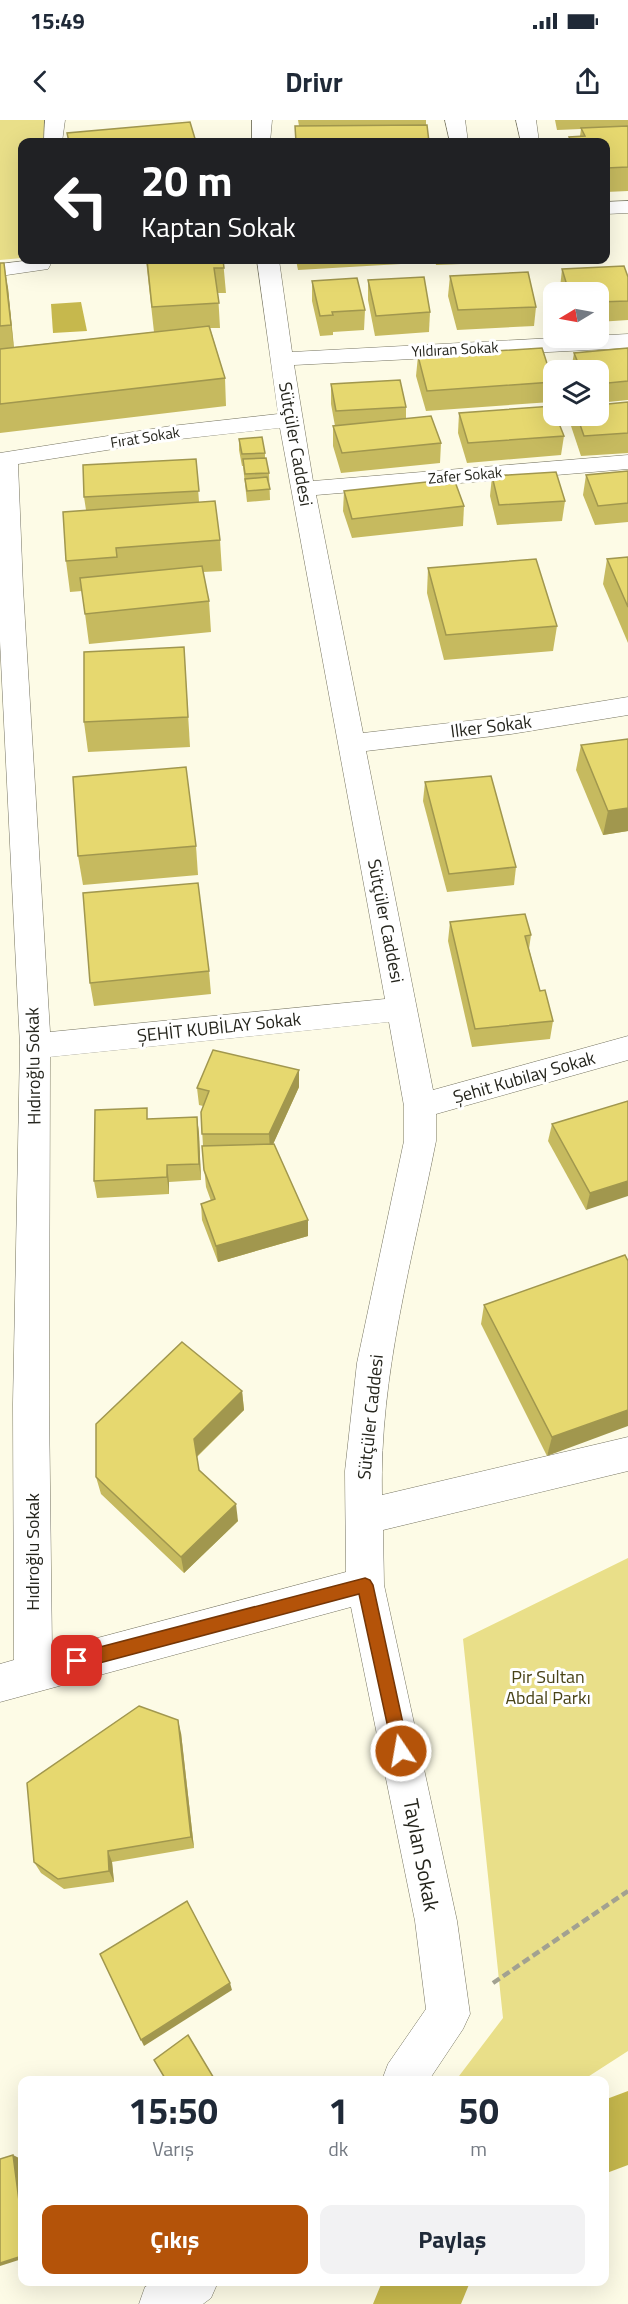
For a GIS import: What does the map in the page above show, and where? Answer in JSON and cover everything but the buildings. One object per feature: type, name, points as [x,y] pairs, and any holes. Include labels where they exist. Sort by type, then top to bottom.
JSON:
[{"type":"street","points":[[54,138],[56,120]]},
{"type":"street","points":[[261,138],[262,120]]},
{"type":"street","points":[[455,120],[458,138]]},
{"type":"street","points":[[526,120],[529,138]]},
{"type":"street","points":[[610,208],[628,207]]},
{"type":"street","points":[[0,270],[41,264]]},
{"type":"street","name":"Sütçüler Caddesi","points":[[269,264],[290,420],[420,1106],[420,1141],[374,1363],[363,1471],[365,1585]]},
{"type":"street","name":"Yıldıran Sokak","points":[[281,359],[628,341]]},
{"type":"street","name":"Fırat Sokak","points":[[3,460],[171,433],[290,420]]},
{"type":"street","name":"Hıdıroğlu Sokak","points":[[3,460],[34,1046],[31,1404],[16,1678]]},
{"type":"street","name":"Zafer Sokak","points":[[303,489],[628,462]]},
{"type":"street","name":"Ilker Sokak","points":[[353,743],[511,725],[628,706]]},
{"type":"street","name":"ŞEHİT KUBİLAY Sokak","points":[[34,1046],[403,1009]]},
{"type":"street","name":"Şehit Kubilay Sokak","points":[[420,1106],[628,1048]]},
{"type":"street","points":[[363,1517],[628,1454]]},
{"type":"street","points":[[16,1678],[365,1585]]},
{"type":"street","name":"Taylan Sokak","points":[[365,1585],[436,1921],[448,2014]]},
{"type":"street","points":[[408,2076],[448,2014]]},
{"type":"street","points":[[162,2304],[189,2286]]},
{"type":"path","points":[[448,2014],[628,1891]]},
{"type":"green space","points":[[0,120],[45,120],[43,138],[18,138],[18,258],[0,260]]},
{"type":"green space","name":"Pir Sultan Abdal Parkı","points":[[628,1558],[628,2051],[589,2076],[459,2076],[503,2018],[463,1639]]},
{"type":"shaded area","points":[[81,302],[87,331],[53,333],[51,304]]},
{"type":"waterway","points":[[609,2137],[628,2125]]},
{"type":"waterway","points":[[409,2304],[429,2286]]},
{"type":"route","points":[[77,1661],[365,1585],[401,1751]]}]
